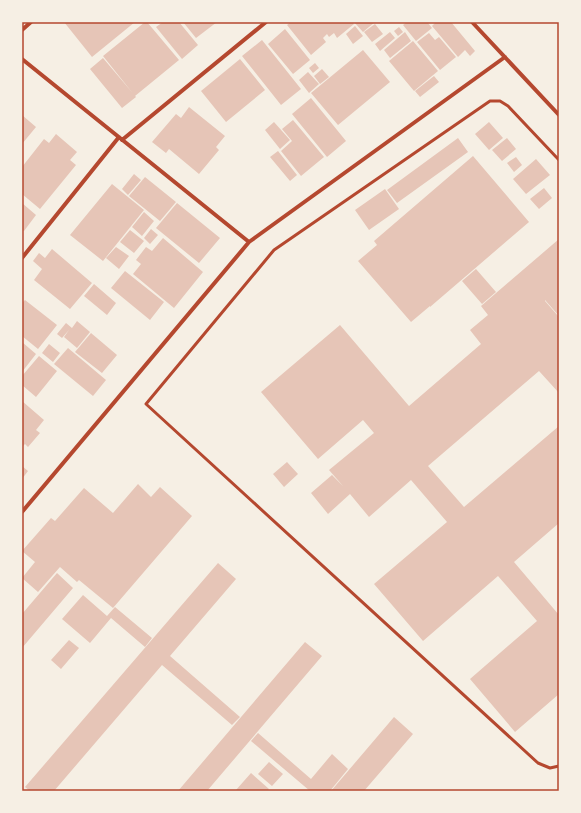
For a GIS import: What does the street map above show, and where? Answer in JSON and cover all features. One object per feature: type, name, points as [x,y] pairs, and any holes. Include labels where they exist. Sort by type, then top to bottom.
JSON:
[{"type":"street","points":[[22,30],[31,22]]},
{"type":"street","points":[[22,258],[120,138],[266,22]]},
{"type":"street","points":[[472,22],[559,115]]},
{"type":"street","points":[[22,512],[249,242],[504,57]]},
{"type":"street","points":[[22,59],[249,242]]},
{"type":"lane","points":[[559,160],[508,106],[500,101],[490,101],[274,250],[146,404],[538,764],[550,768],[559,766]]},
{"type":"building","points":[[64,22],[135,22],[92,57]]},
{"type":"building","points":[[145,22],[147,22],[179,60],[135,96],[103,56]]},
{"type":"building","points":[[163,22],[179,22],[198,45],[182,59],[156,27]]},
{"type":"building","points":[[183,22],[217,22],[196,38]]},
{"type":"building","points":[[291,22],[352,22],[354,24],[337,38],[334,33],[329,37],[327,34],[323,38],[326,42],[311,55],[287,25]]},
{"type":"building","points":[[354,22],[375,22],[363,32]]},
{"type":"building","points":[[407,22],[429,22],[428,23],[432,28],[416,41],[403,25]]},
{"type":"building","points":[[436,22],[451,22],[475,51],[470,56],[465,50],[458,57],[432,26]]},
{"type":"building","points":[[375,24],[383,34],[372,42],[364,32]]},
{"type":"building","points":[[355,26],[363,36],[353,44],[346,34]]},
{"type":"building","points":[[399,27],[403,32],[398,36],[394,31]]},
{"type":"building","points":[[285,29],[310,60],[293,74],[268,44]]},
{"type":"building","points":[[390,32],[395,38],[380,51],[375,44]]},
{"type":"building","points":[[405,32],[411,41],[390,58],[384,50]]},
{"type":"building","points":[[429,33],[435,40],[439,37],[456,57],[440,70],[417,42]]},
{"type":"building","points":[[262,40],[301,89],[281,105],[242,56]]},
{"type":"building","points":[[413,41],[438,71],[414,91],[389,61]]},
{"type":"building","points":[[363,50],[390,82],[338,125],[311,93]]},
{"type":"building","points":[[103,58],[136,97],[122,108],[90,69]]},
{"type":"building","points":[[240,59],[265,90],[226,122],[201,91]]},
{"type":"building","points":[[315,63],[319,68],[313,73],[309,68]]},
{"type":"building","points":[[322,69],[329,77],[320,84],[314,76]]},
{"type":"building","points":[[308,72],[319,84],[309,93],[299,80]]},
{"type":"building","points":[[434,76],[439,82],[420,97],[415,91]]},
{"type":"building","points":[[311,98],[346,141],[327,157],[292,114]]},
{"type":"building","points":[[189,107],[225,136],[216,147],[219,150],[199,174],[169,149],[166,153],[152,142],[176,114],[181,118]]},
{"type":"building","points":[[22,115],[36,127],[22,144]]},
{"type":"building","points":[[293,120],[324,157],[301,176],[281,151],[292,141],[282,129]]},
{"type":"building","points":[[274,122],[290,140],[280,149],[265,130]]},
{"type":"building","points":[[489,122],[503,138],[489,150],[475,134]]},
{"type":"building","points":[[56,134],[77,152],[70,160],[76,165],[40,209],[22,194],[22,167],[44,139],[49,143]]},
{"type":"building","points":[[458,138],[468,152],[397,203],[387,190]]},
{"type":"building","points":[[507,138],[516,149],[502,161],[492,150]]},
{"type":"building","points":[[278,151],[297,175],[290,181],[270,157]]},
{"type":"building","points":[[473,156],[529,222],[411,322],[358,261],[377,245],[374,241]]},
{"type":"building","points":[[516,157],[522,165],[514,172],[507,163]]},
{"type":"building","points":[[536,159],[550,175],[526,194],[513,179]]},
{"type":"building","points":[[134,174],[141,180],[128,195],[122,189]]},
{"type":"building","points":[[145,177],[176,202],[160,221],[129,196]]},
{"type":"building","points":[[112,184],[144,210],[103,261],[70,235]]},
{"type":"building","points":[[544,188],[552,198],[539,209],[530,199]]},
{"type":"building","points":[[385,189],[399,209],[369,230],[355,210]]},
{"type":"building","points":[[22,203],[36,215],[24,231],[22,230]]},
{"type":"building","points":[[177,203],[220,238],[199,263],[156,228]]},
{"type":"building","points":[[144,212],[154,221],[142,236],[132,227]]},
{"type":"building","points":[[151,229],[158,235],[150,244],[144,238]]},
{"type":"building","points":[[130,230],[144,241],[134,253],[120,242]]},
{"type":"building","points":[[163,238],[203,272],[174,308],[133,274],[141,264],[136,260],[146,247],[152,251]]},
{"type":"building","points":[[559,239],[559,316],[545,301],[559,317],[559,393],[539,371],[428,466],[464,507],[559,426],[559,523],[514,562],[559,615],[559,694],[515,732],[470,679],[537,621],[498,576],[423,641],[374,584],[447,522],[411,480],[369,517],[350,494],[328,514],[311,493],[332,475],[343,486],[329,470],[374,433],[363,420],[318,459],[261,392],[340,325],[409,406],[481,344],[470,330],[488,315],[481,306]]},
{"type":"building","points":[[116,247],[129,256],[119,269],[106,258]]},
{"type":"building","points":[[52,249],[92,283],[70,309],[34,280],[42,269],[33,261],[39,253],[45,258]]},
{"type":"building","points":[[476,269],[496,292],[482,304],[462,281]]},
{"type":"building","points":[[125,271],[164,302],[150,320],[111,288]]},
{"type":"building","points":[[94,284],[116,303],[107,315],[84,296]]},
{"type":"building","points":[[25,300],[57,325],[38,349],[22,336],[22,303]]},
{"type":"building","points":[[77,321],[90,332],[77,348],[64,337],[69,330],[62,338],[57,334],[66,323],[72,328]]},
{"type":"building","points":[[91,333],[117,355],[102,373],[75,352]]},
{"type":"building","points":[[22,342],[36,354],[22,372]]},
{"type":"building","points":[[49,344],[60,353],[53,362],[42,353]]},
{"type":"building","points":[[68,348],[106,380],[93,396],[54,364]]},
{"type":"building","points":[[39,356],[57,371],[36,397],[22,385],[22,376]]},
{"type":"building","points":[[22,401],[44,420],[36,430],[40,433],[28,447],[25,444],[22,447]]},
{"type":"building","points":[[287,462],[298,474],[284,487],[273,474]]},
{"type":"building","points":[[22,466],[28,471],[22,479]]},
{"type":"building","points":[[138,484],[151,497],[160,487],[192,516],[113,608],[79,580],[77,582],[60,567],[38,592],[22,578],[35,562],[22,551],[51,518],[55,521],[84,488],[113,513]]},
{"type":"building","points":[[218,563],[236,579],[170,656],[240,717],[232,725],[162,665],[54,791],[30,791],[25,787]]},
{"type":"building","points":[[57,573],[73,588],[22,648],[22,614]]},
{"type":"building","points":[[83,595],[107,616],[115,607],[152,638],[145,647],[111,618],[90,643],[62,619]]},
{"type":"building","points":[[69,640],[79,648],[61,669],[51,660]]},
{"type":"building","points":[[305,642],[322,656],[207,791],[178,791]]},
{"type":"building","points":[[394,717],[413,734],[364,791],[331,791]]},
{"type":"building","points":[[258,733],[311,779],[332,754],[348,769],[330,791],[310,791],[251,741]]},
{"type":"building","points":[[269,762],[283,774],[272,786],[258,774]]},
{"type":"building","points":[[251,773],[269,789],[267,791],[236,790]]}]
